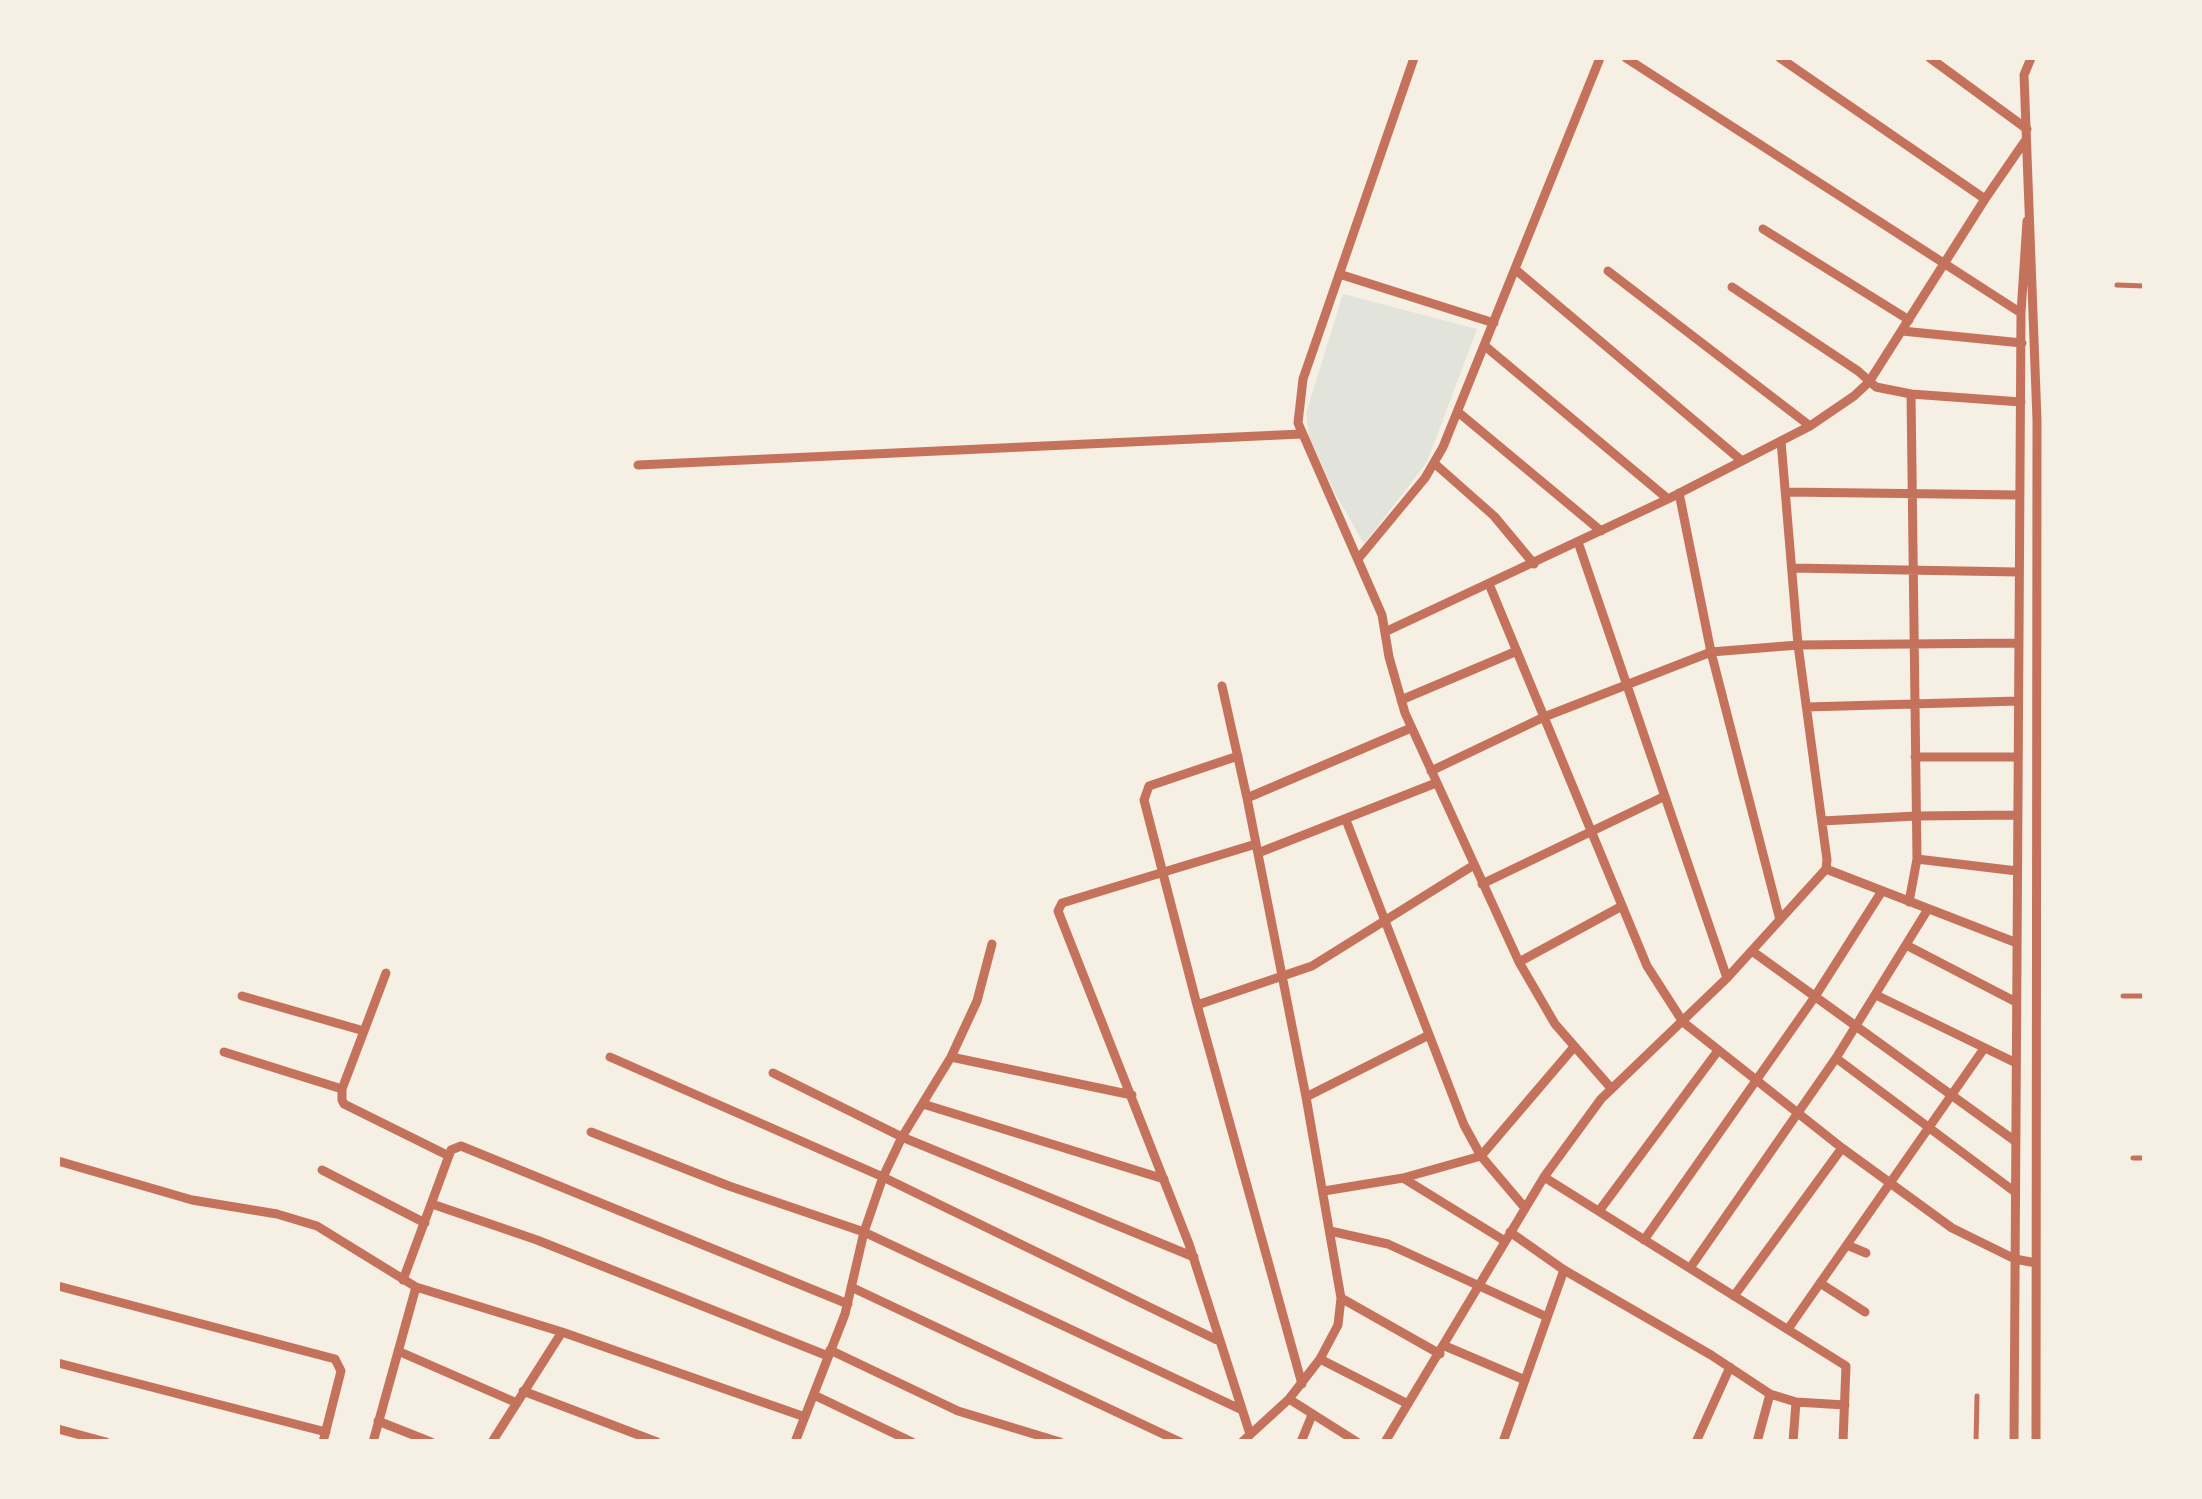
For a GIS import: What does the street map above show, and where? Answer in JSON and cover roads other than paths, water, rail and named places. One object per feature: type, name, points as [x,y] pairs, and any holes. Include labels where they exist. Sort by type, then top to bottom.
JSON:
[{"type":"street","points":[[1414,58],[1303,379],[1297,408],[1301,434],[1387,631],[1390,657],[1411,728],[1482,884],[1538,998],[1610,1087]]},
{"type":"street","points":[[1358,559],[1434,464],[1600,58]]},
{"type":"street","points":[[1626,58],[2021,313]]},
{"type":"street","points":[[1780,58],[1985,199]]},
{"type":"street","points":[[1930,58],[2027,134]]},
{"type":"street","points":[[2031,58],[2024,74],[2037,420],[2036,1442]]},
{"type":"street","points":[[1387,631],[1679,494],[1810,426],[1870,382],[2027,134]]},
{"type":"street","points":[[2014,1442],[2021,313],[2028,219]]},
{"type":"street","points":[[1764,229],[1909,320]]},
{"type":"street","points":[[1516,270],[1742,461]]},
{"type":"street","points":[[1608,271],[1810,426]]},
{"type":"street","points":[[1339,274],[1494,324]]},
{"type":"street","points":[[1732,287],[1885,390],[2020,402]]},
{"type":"street","points":[[1902,330],[2022,343]]},
{"type":"street","points":[[1485,346],[1668,499]]},
{"type":"street","points":[[1909,902],[1918,859],[1911,394]]},
{"type":"street","points":[[1458,412],[1601,531]]},
{"type":"street","points":[[638,465],[1301,434]]},
{"type":"street","points":[[1385,1442],[1544,1177],[1610,1087],[1727,978],[1826,869],[1798,644],[1780,441]]},
{"type":"street","points":[[1434,464],[1494,516],[1534,564]]},
{"type":"street","points":[[1786,492],[2020,494]]},
{"type":"street","points":[[1679,494],[1711,652],[1780,920]]},
{"type":"street","points":[[1578,542],[1727,978]]},
{"type":"street","points":[[1792,568],[2019,572]]},
{"type":"street","points":[[1490,584],[1647,966],[1683,1022],[1842,1148],[1952,1228],[2015,1260],[2036,1263]]},
{"type":"street","points":[[1431,771],[1544,717],[1711,652],[1798,644],[2018,643]]},
{"type":"street","points":[[1401,700],[1517,651]]},
{"type":"street","points":[[1222,686],[1247,798],[1257,848],[1283,978],[1306,1096],[1341,1298],[1338,1325],[1320,1359],[1289,1400],[1246,1438],[1194,1257],[1058,914],[1062,903],[1163,871],[1257,848],[1346,820],[1436,783]]},
{"type":"street","points":[[1807,707],[2018,701]]},
{"type":"street","points":[[1247,798],[1411,728]]},
{"type":"street","points":[[1238,756],[1146,790],[1144,800],[1302,1384]]},
{"type":"street","points":[[1915,758],[2018,757]]},
{"type":"street","points":[[1482,884],[1663,796]]},
{"type":"street","points":[[1822,822],[2018,815]]},
{"type":"street","points":[[1346,820],[1464,1125],[1481,1156],[1526,1208]]},
{"type":"street","points":[[1918,859],[2017,871]]},
{"type":"street","points":[[1197,1005],[1283,978],[1338,952],[1474,865]]},
{"type":"street","points":[[1826,869],[2017,943]]},
{"type":"street","points":[[1644,1240],[1814,998],[1882,892]]},
{"type":"street","points":[[1519,962],[1622,906]]},
{"type":"street","points":[[1690,1268],[1878,996],[1928,909]]},
{"type":"street","points":[[795,1442],[848,1304],[864,1232],[883,1177],[902,1137],[951,1057],[977,1001],[992,944]]},
{"type":"street","points":[[1908,946],[2016,1002]]},
{"type":"street","points":[[1752,951],[2016,1141]]},
{"type":"street","points":[[386,973],[342,1089],[344,1104],[449,1156]]},
{"type":"street","points":[[242,996],[364,1032]]},
{"type":"street","points":[[1878,996],[2016,1063]]},
{"type":"street","points":[[1306,1096],[1428,1034]]},
{"type":"street","points":[[1324,1192],[1404,1178],[1481,1156],[1574,1047]]},
{"type":"street","points":[[1788,1329],[1983,1050]]},
{"type":"street","points":[[224,1052],[342,1089]]},
{"type":"street","points":[[1599,1211],[1717,1052]]},
{"type":"street","points":[[610,1057],[883,1177],[1217,1340]]},
{"type":"street","points":[[951,1057],[1132,1095]]},
{"type":"street","points":[[1836,1058],[2016,1192]]},
{"type":"street","points":[[773,1073],[902,1137],[1194,1257]]},
{"type":"street","points":[[922,1104],[1164,1179]]},
{"type":"street","points":[[591,1132],[729,1186],[864,1232],[1240,1410]]},
{"type":"street","points":[[403,1280],[449,1156],[454,1147],[461,1146],[848,1304]]},
{"type":"street","points":[[1734,1296],[1842,1148]]},
{"type":"street","points":[[58,1161],[192,1200],[276,1214],[317,1226],[416,1287],[562,1332],[805,1416]]},
{"type":"street","points":[[322,1170],[425,1222]]},
{"type":"street","points":[[1544,1177],[1843,1364],[1848,1372],[1843,1442]]},
{"type":"street","points":[[1404,1178],[1770,1394],[1796,1402],[1845,1406]]},
{"type":"street","points":[[432,1204],[829,1353],[958,1411],[1060,1442]]},
{"type":"street","points":[[1330,1230],[1373,1238],[1547,1317]]},
{"type":"street","points":[[1847,1245],[1866,1253]]},
{"type":"street","points":[[1503,1442],[1564,1270]]},
{"type":"street","points":[[1820,1283],[1864,1312]]},
{"type":"street","points":[[58,1286],[334,1359],[341,1371],[324,1437],[58,1363]]},
{"type":"street","points":[[373,1442],[416,1287]]},
{"type":"street","points":[[851,1287],[1180,1442]]},
{"type":"street","points":[[1341,1298],[1442,1350],[1525,1380]]},
{"type":"street","points":[[494,1441],[562,1332]]},
{"type":"street","points":[[398,1352],[517,1403]]},
{"type":"street","points":[[1320,1359],[1408,1404]]},
{"type":"street","points":[[1696,1442],[1730,1368]]},
{"type":"street","points":[[523,1391],[657,1442]]},
{"type":"street","points":[[1757,1442],[1770,1394]]},
{"type":"street","points":[[814,1395],[912,1442]]},
{"type":"street","points":[[1289,1400],[1357,1442]]},
{"type":"street","points":[[1794,1442],[1796,1402]]},
{"type":"street","points":[[1301,1442],[1312,1415]]},
{"type":"street","points":[[378,1421],[431,1442]]},
{"type":"street","points":[[58,1429],[106,1442]]},
{"type":"lane","points":[[2117,285],[2144,286]]},
{"type":"lane","points":[[2123,996],[2144,996]]},
{"type":"lane","points":[[2133,1158],[2144,1158]]},
{"type":"lane","points":[[1976,1442],[1977,1396]]}]
